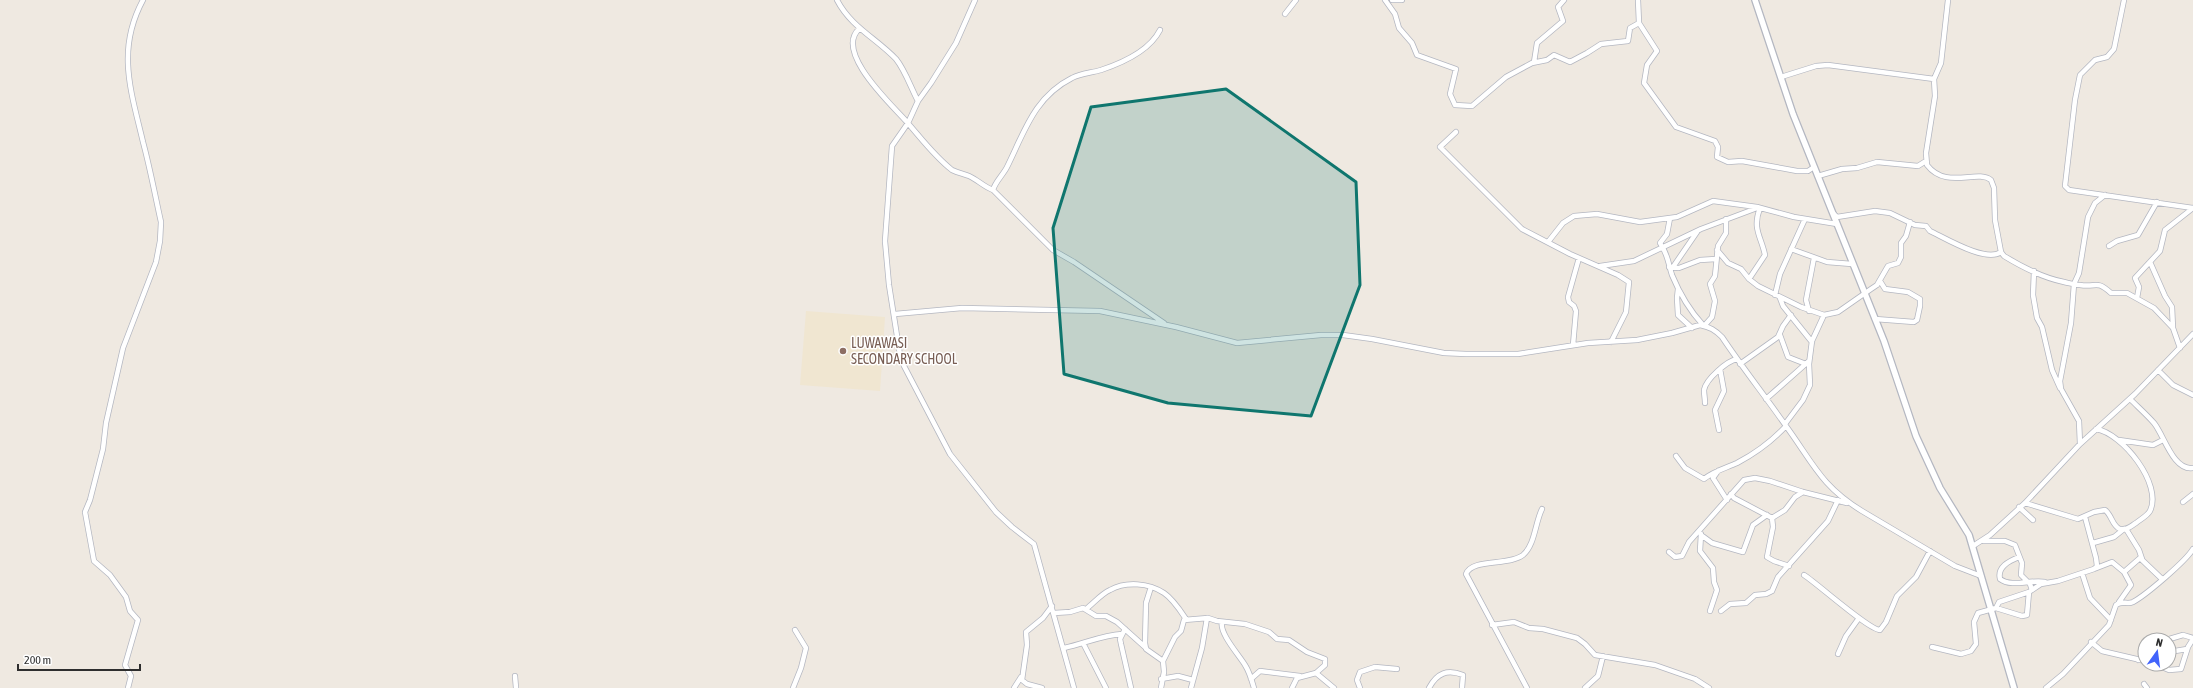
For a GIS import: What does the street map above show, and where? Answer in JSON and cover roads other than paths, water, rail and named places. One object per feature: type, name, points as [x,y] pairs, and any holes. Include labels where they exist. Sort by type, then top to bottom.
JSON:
[{"type":"street","points":[[128,688],[131,676],[125,665],[138,620],[130,611],[126,597],[110,575],[94,561],[85,512],[90,500],[103,449],[106,423],[122,355],[133,319],[152,276],[162,232],[161,222],[132,100],[128,75],[129,34],[143,0]]},
{"type":"street","points":[[837,0],[842,9],[859,29],[898,62],[918,101]]},
{"type":"street","points":[[975,0],[956,43],[932,83],[918,101],[908,123],[892,146],[885,241],[889,285],[895,314],[900,355],[904,366],[942,441],[987,502],[1012,527],[1034,544],[1074,688]]},
{"type":"street","points":[[1285,14],[1295,0]]},
{"type":"street","points":[[1385,0],[1395,14],[1399,28],[1412,43],[1417,55],[1456,69],[1450,94],[1453,103],[1457,106],[1472,106],[1502,80],[1534,62],[1547,60],[1554,56],[1565,62],[1573,61],[1600,44],[1628,41],[1630,28],[1639,23]]},
{"type":"street","points":[[1392,0],[1402,0]]},
{"type":"street","points":[[1534,62],[1537,43],[1564,21],[1558,8],[1564,0]]},
{"type":"street","points":[[1638,0],[1639,23],[1657,51],[1647,65],[1643,77],[1645,85],[1659,101],[1676,126],[1715,141],[1718,147],[1717,157],[1722,160],[1742,161],[1803,172],[1814,167]]},
{"type":"street","points":[[1755,0],[1814,167],[1875,319],[1921,447],[1940,488],[1965,525],[1973,546],[1981,576],[1994,608],[2014,688]]},
{"type":"street","points":[[1948,0],[1940,63],[1934,80],[1935,96],[1926,161],[1930,168],[1951,178],[1984,177],[1991,180],[1994,188],[1994,220],[2001,252],[2005,257],[2034,271],[2064,282],[2080,285],[2101,285],[2111,294],[2127,293],[2154,308],[2173,328]]},
{"type":"street","points":[[2124,0],[2114,49],[2106,57],[2095,60],[2080,75],[2074,100],[2072,132],[2064,182],[2066,188],[2069,190],[2193,208]]},
{"type":"street","points":[[859,29],[854,37],[853,44],[854,53],[860,65],[876,88],[908,123],[922,142],[953,170],[970,177],[993,190],[1057,253],[1074,262],[1167,325]]},
{"type":"street","points":[[993,190],[1008,166],[1024,127],[1050,94],[1072,78],[1102,69],[1138,53],[1152,43],[1160,30]]},
{"type":"street","points":[[1781,77],[1816,66],[1828,65],[1934,80]]},
{"type":"street","points":[[1456,132],[1440,147],[1519,226],[1579,258],[1618,275],[1630,285],[1625,315],[1617,327],[1611,342]]},
{"type":"street","points":[[1818,176],[1842,169],[1857,168],[1877,162],[1918,166],[1926,161]]},
{"type":"street","points":[[2061,389],[2060,381],[2071,323],[2074,284],[2079,272],[2088,217],[2095,203],[2105,195]]},
{"type":"street","points":[[1548,242],[1563,223],[1574,216],[1597,214],[1636,222],[1670,218],[1692,212],[1713,201],[1759,208],[1805,219],[1837,224]]},
{"type":"street","points":[[2110,246],[2117,241],[2138,235],[2156,202]]},
{"type":"street","points":[[1600,266],[1634,261],[1662,246],[1697,231],[1759,208]]},
{"type":"street","points":[[1749,279],[1765,255],[1756,230],[1756,219],[1759,208]]},
{"type":"street","points":[[2138,298],[2139,287],[2135,278],[2162,246],[2165,230],[2193,208]]},
{"type":"street","points":[[1834,214],[1837,217],[1881,212],[1890,214],[1910,222],[1926,226],[1930,231],[1972,251],[1996,256],[2001,252]]},
{"type":"street","points":[[1670,218],[1667,234],[1660,242],[1670,261],[1678,289],[1687,300],[1692,314],[1704,326],[1715,330],[1786,425],[1820,476],[1849,503],[1965,571],[1981,576]]},
{"type":"street","points":[[895,314],[962,308],[1083,310],[1115,313],[1237,343],[1271,341],[1321,335],[1369,338],[1444,353],[1518,354],[1573,345],[1660,336],[1704,326],[1712,317],[1715,301],[1710,287],[1715,276],[1719,243],[1725,236],[1726,219]]},
{"type":"street","points":[[1774,295],[1780,274],[1805,219]]},
{"type":"street","points":[[1717,250],[1728,263],[1741,269],[1749,279],[1774,295],[1809,311],[1824,315],[1838,312],[1864,292],[1871,290],[1880,281],[1888,266],[1897,264],[1900,261],[1901,243],[1906,236],[1910,222]]},
{"type":"street","points":[[1671,267],[1697,231]]},
{"type":"street","points":[[1791,249],[1814,258],[1840,264],[1852,264]]},
{"type":"street","points":[[1573,345],[1576,311],[1574,306],[1569,302],[1568,297],[1579,258]]},
{"type":"street","points":[[1809,311],[1806,300],[1814,258]]},
{"type":"street","points":[[1671,267],[1679,268],[1700,260],[1716,259]]},
{"type":"street","points":[[2150,262],[2165,296],[2172,307],[2173,328],[2180,348]]},
{"type":"street","points":[[2034,271],[2033,295],[2036,311],[2042,327],[2052,370],[2079,421],[2080,444]]},
{"type":"street","points":[[1875,319],[1914,322],[1917,320],[1920,306],[1920,299],[1912,294],[1885,289],[1880,281]]},
{"type":"street","points":[[1678,289],[1676,298],[1678,315],[1692,328]]},
{"type":"street","points":[[1780,298],[1783,306],[1812,342]]},
{"type":"street","points":[[1676,456],[1685,468],[1702,480],[1754,453],[1775,438],[1803,400],[1810,385],[1808,363],[1812,342],[1824,315]]},
{"type":"street","points":[[1791,316],[1782,326],[1780,335],[1788,357],[1808,363]]},
{"type":"street","points":[[1973,546],[1983,541],[2025,503],[2080,444],[2130,399],[2193,334]]},
{"type":"street","points":[[1740,364],[1766,348],[1780,335]]},
{"type":"street","points":[[1705,403],[1706,386],[1728,362],[1737,359]]},
{"type":"street","points":[[1766,399],[1808,363]]},
{"type":"street","points":[[1719,430],[1716,410],[1724,391],[1720,369]]},
{"type":"street","points":[[2158,370],[2173,385],[2193,395]]},
{"type":"street","points":[[2130,399],[2155,424],[2163,440],[2176,459],[2189,468],[2193,468]]},
{"type":"street","points":[[2093,543],[2114,537],[2148,514],[2152,500],[2147,474],[2118,440],[2107,432],[2096,429]]},
{"type":"street","points":[[2118,440],[2153,445],[2163,440]]},
{"type":"street","points":[[1718,471],[1713,478],[1727,500]]},
{"type":"street","points":[[1669,552],[1675,557],[1682,556],[1689,542],[1744,480],[1755,478],[1849,503]]},
{"type":"street","points":[[1772,518],[1785,510],[1795,498],[1803,492]]},
{"type":"street","points":[[1731,494],[1734,498],[1772,518]]},
{"type":"street","points":[[2183,502],[2192,495],[2193,501]]},
{"type":"street","points":[[1721,611],[1730,604],[1746,603],[1756,595],[1770,593],[1774,588],[1778,577],[1825,526],[1838,500]]},
{"type":"street","points":[[2025,503],[2072,518],[2086,517],[2094,512],[2105,510],[2116,527],[2125,529],[2139,550],[2142,559],[2162,578]]},
{"type":"street","points":[[2019,507],[2033,520]]},
{"type":"street","points":[[1527,688],[1469,582],[1466,572],[1474,566],[1504,562],[1524,554],[1534,537],[1535,524],[1542,509]]},
{"type":"street","points":[[1701,535],[1712,543],[1743,552],[1753,525],[1767,515]]},
{"type":"street","points":[[2086,517],[2097,563],[2094,569]]},
{"type":"street","points":[[1772,518],[1773,528],[1767,557],[1789,566]]},
{"type":"street","points":[[1704,526],[1701,535],[1700,551],[1713,568],[1714,582],[1717,590],[1710,611]]},
{"type":"street","points":[[1983,541],[2010,542],[2015,544],[2022,563],[2021,575],[2030,584],[2031,591],[2027,615],[2022,616],[1994,608]]},
{"type":"street","points":[[2119,602],[2132,602],[2154,587],[2162,578],[2178,566],[2193,549]]},
{"type":"street","points":[[1804,575],[1825,589],[1859,618],[1876,630],[1883,628],[1897,596],[1916,578],[1930,551]]},
{"type":"street","points":[[2019,557],[2002,568],[1999,575],[2000,580],[2008,583],[2027,581],[2046,582]]},
{"type":"street","points":[[2124,572],[2138,559],[2142,559]]},
{"type":"street","points":[[1932,647],[1961,654],[1971,651],[1976,644],[1975,617],[1978,613],[1994,608],[1999,602],[2031,591],[2035,586],[2082,573],[2112,562],[2124,572],[2131,585],[2114,608],[2111,620],[2106,628],[2091,642],[2063,674],[2046,688]]},
{"type":"street","points":[[2082,573],[2090,598],[2111,620]]},
{"type":"street","points":[[1086,609],[1115,587],[1131,584],[1151,587],[1164,592],[1186,619]]},
{"type":"street","points":[[1146,648],[1146,603],[1151,587]]},
{"type":"street","points":[[1014,688],[1021,678],[1027,645],[1026,632],[1043,618],[1052,606]]},
{"type":"street","points":[[1054,613],[1070,612],[1080,608],[1086,609],[1096,616],[1110,618],[1163,661]]},
{"type":"street","points":[[1186,619],[1207,618],[1222,622],[1245,624],[1266,631],[1275,638],[1290,640],[1308,652],[1326,660],[1325,665],[1316,673],[1300,676],[1260,671],[1251,679]]},
{"type":"street","points":[[1191,688],[1202,648],[1207,618]]},
{"type":"street","points":[[1838,654],[1846,636],[1859,618]]},
{"type":"street","points":[[1161,688],[1164,672],[1163,661],[1186,619]]},
{"type":"street","points":[[1222,622],[1222,629],[1237,656],[1245,665],[1254,688]]},
{"type":"street","points":[[1492,625],[1518,623],[1529,628],[1543,629],[1577,638],[1595,655],[1620,661],[1655,664],[1695,679],[1709,688]]},
{"type":"street","points":[[1125,629],[1122,634],[1121,644],[1131,688]]},
{"type":"street","points":[[793,688],[801,668],[806,648],[795,630]]},
{"type":"street","points":[[1064,648],[1103,636],[1122,634]]},
{"type":"street","points":[[2177,637],[2183,635],[2193,638],[2183,664],[2179,670],[2177,670]]},
{"type":"street","points":[[2091,642],[2102,651],[2137,660]]},
{"type":"street","points":[[1083,643],[1106,688]]},
{"type":"street","points":[[2177,650],[2188,649]]},
{"type":"street","points":[[1585,688],[1598,676],[1602,656]]},
{"type":"street","points":[[1360,688],[1357,680],[1360,672],[1375,667],[1397,669]]},
{"type":"street","points":[[1429,688],[1436,678],[1447,672],[1463,675],[1462,688]]},
{"type":"street","points":[[1316,673],[1334,688]]},
{"type":"street","points":[[515,676],[516,688]]},
{"type":"street","points":[[1162,679],[1178,676],[1193,680]]},
{"type":"street","points":[[1292,688],[1300,676]]},
{"type":"street","points":[[1021,678],[1028,686],[1042,688]]},
{"type":"place","name":"LUWAWASI SECONDARY SCHOOL","points":[[843,351]]}]
